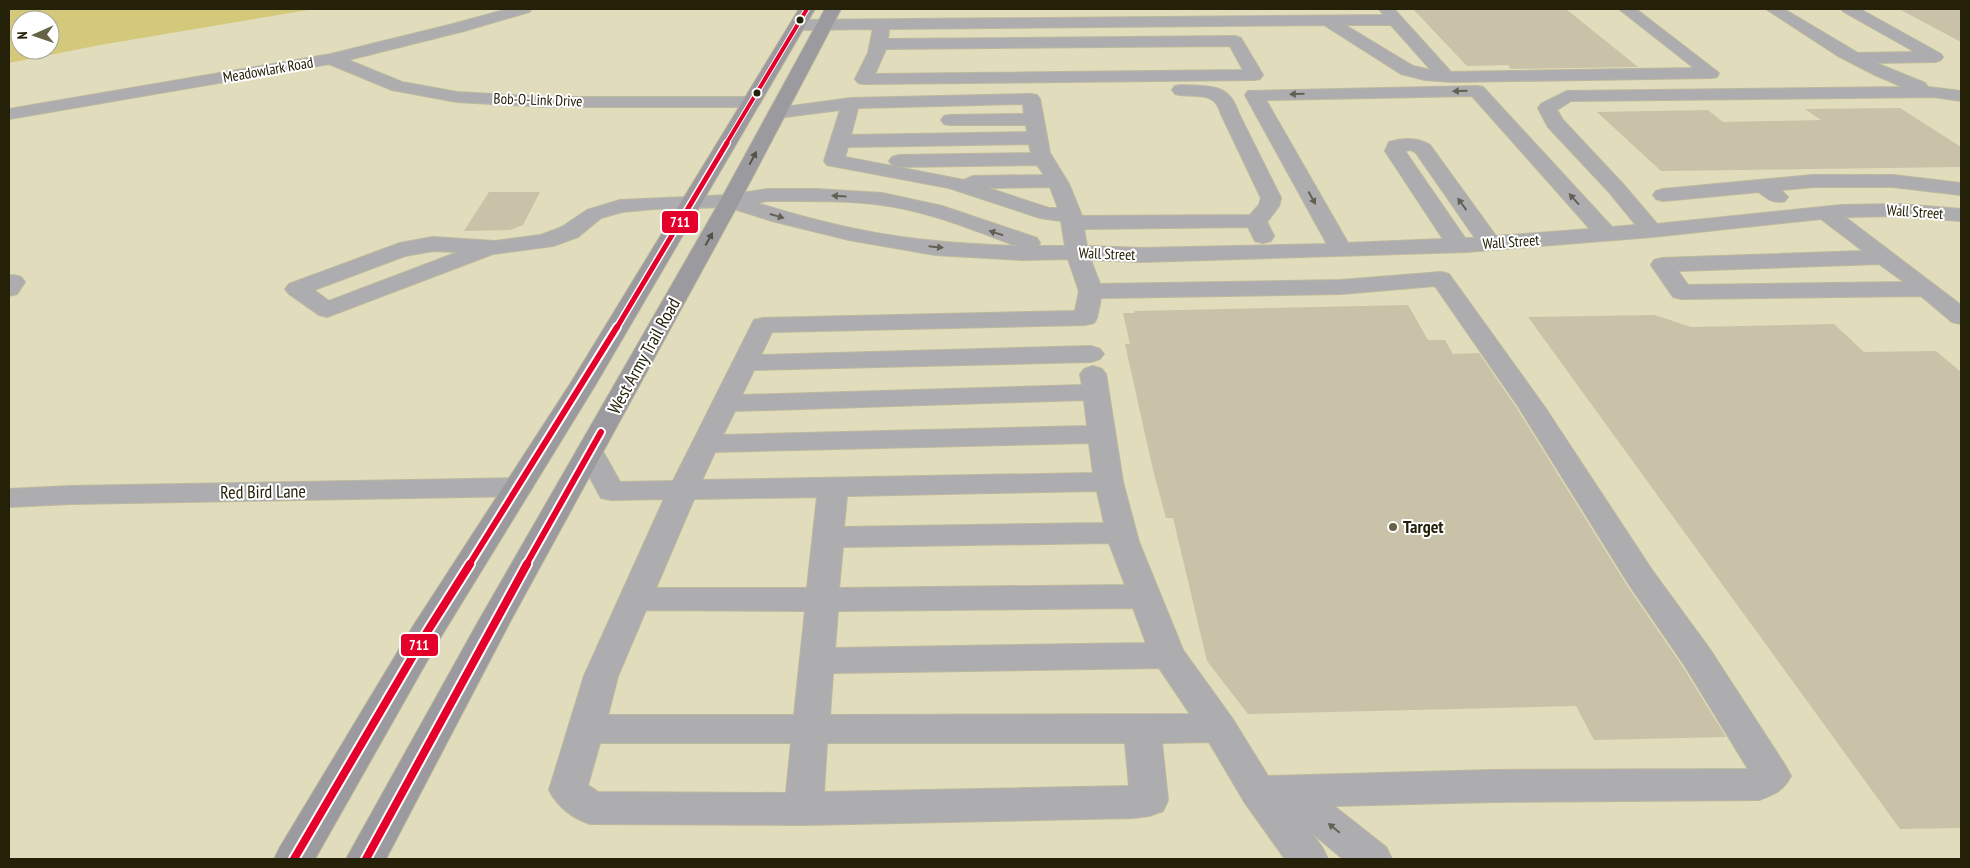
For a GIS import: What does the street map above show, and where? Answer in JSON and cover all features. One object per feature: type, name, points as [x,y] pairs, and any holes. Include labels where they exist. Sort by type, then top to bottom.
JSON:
[{"type":"main road","name":"West Army Trail Road","points":[[294,859],[427,632],[584,384],[808,9]]},
{"type":"main road","name":"West Army Trail Road","points":[[366,859],[494,622],[730,201],[829,17]]},
{"type":"street","name":"Meadowlark Road","points":[[9,114],[331,59],[458,28],[524,9]]},
{"type":"street","points":[[1303,9],[1327,21],[1407,70],[1425,75],[1446,77],[1712,73],[1627,9]]},
{"type":"street","points":[[1774,9],[1855,58],[1899,81],[1934,92],[1960,104]]},
{"type":"street","points":[[1849,9],[1935,57],[1855,58]]},
{"type":"street","points":[[798,25],[829,17],[891,19],[1035,16],[1327,21],[1355,15],[1391,15],[1446,77]]},
{"type":"street","points":[[876,56],[1235,41],[1254,75],[864,80],[891,19]]},
{"type":"street","points":[[1867,43],[1892,58]]},
{"type":"street","name":"Bob-O-Link Drive","points":[[331,59],[398,86],[456,97],[549,102],[752,102]]},
{"type":"street","points":[[777,113],[851,103],[1031,99],[1064,92],[1203,90],[1222,97],[1226,101],[1230,114],[1271,198],[1269,206],[1256,221],[1071,219],[1047,214],[951,182],[834,161],[851,103]]},
{"type":"street","points":[[1342,250],[1254,95],[1477,91],[1607,235]]},
{"type":"street","points":[[1652,231],[1616,188],[1555,123],[1547,108],[1567,96],[1934,92]]},
{"type":"street","points":[[788,93],[851,103]]},
{"type":"street","points":[[1031,99],[1040,154],[1057,181],[1071,219],[1068,252],[1088,305],[1091,354],[1109,482],[1122,533],[1168,655],[1219,728],[1258,792],[1308,859]]},
{"type":"street","points":[[935,120],[1034,119]]},
{"type":"street","points":[[846,122],[866,121]]},
{"type":"street","points":[[840,141],[1037,138]]},
{"type":"street","points":[[1458,245],[1395,151],[1396,146],[1418,145],[1423,149],[1490,243]]},
{"type":"street","points":[[839,162],[1043,158]]},
{"type":"street","points":[[1413,177],[1442,177]]},
{"type":"street","points":[[1663,195],[1813,181],[1893,180],[1961,189]]},
{"type":"street","points":[[951,182],[1057,181]]},
{"type":"street","points":[[1763,186],[1815,214],[1884,257],[1961,317]]},
{"type":"street","name":"Wall Street","points":[[490,248],[546,241],[570,232],[594,214],[620,206],[694,201],[730,201],[767,195],[816,195],[882,199],[935,210],[981,228],[1068,252]]},
{"type":"street","name":"Wall Street","points":[[730,201],[779,217],[849,234],[935,248],[1020,253],[1068,252],[1141,255],[1458,245],[1607,235],[1815,214],[1881,210],[1951,214]]},
{"type":"street","points":[[1951,214],[1961,232]]},
{"type":"street","points":[[1256,221],[1271,252]]},
{"type":"street","points":[[432,244],[490,248],[327,310],[297,288],[400,250],[432,244]]},
{"type":"street","points":[[1884,257],[1662,265],[1681,292],[1927,290]]},
{"type":"street","points":[[1142,729],[1149,800],[1133,802],[803,810],[590,808],[568,790],[601,676],[683,490],[763,325],[1088,305],[1440,279],[1531,406],[1641,578],[1697,657],[1772,776],[1759,784],[1492,786],[1258,792]]},
{"type":"street","points":[[745,363],[1091,354]]},
{"type":"street","points":[[726,403],[1096,392]]},
{"type":"street","points":[[705,444],[1102,434]]},
{"type":"street","points":[[590,452],[612,491],[1109,482]]},
{"type":"street","points":[[803,810],[833,486]]},
{"type":"street","name":"Red Bird Lane","points":[[9,498],[518,487]]},
{"type":"street","points":[[828,537],[1122,533]]},
{"type":"street","points":[[635,599],[823,600],[1145,596]]},
{"type":"street","points":[[817,661],[1168,655]]},
{"type":"street","points":[[585,729],[1219,728]]},
{"type":"street","points":[[1258,792],[1319,816],[1372,859]]},
{"type":"shaded area","points":[[9,9],[314,9],[60,53],[60,10],[10,10],[10,60],[24,60],[9,63]]},
{"type":"building","points":[[1413,9],[1566,9],[1638,67],[1511,69],[1508,65],[1467,66]]},
{"type":"building","points":[[1899,9],[1961,9],[1961,42]]},
{"type":"building","points":[[1900,108],[1961,147],[1961,167],[1661,171],[1597,112],[1708,110],[1723,122],[1821,120],[1805,109]]},
{"type":"building","points":[[489,192],[540,192],[523,225],[510,230],[464,231]]},
{"type":"building","name":"Target","points":[[1408,305],[1428,340],[1445,340],[1453,354],[1479,353],[1516,407],[1628,587],[1683,667],[1726,737],[1594,740],[1576,706],[1248,714],[1207,661],[1173,518],[1166,518],[1153,470],[1125,344],[1130,344],[1123,313],[1134,313],[1135,311]]},
{"type":"building","points":[[1655,315],[1691,327],[1834,324],[1864,352],[1936,351],[1961,372],[1961,828],[1900,829],[1528,317]]},
{"type":"transit line","name":"711","points":[[294,859],[427,632],[583,384],[807,9]]},
{"type":"transit line","name":"711","points":[[366,859],[494,622],[601,432]]},
{"type":"place","name":"Target","points":[[1393,527]]}]
